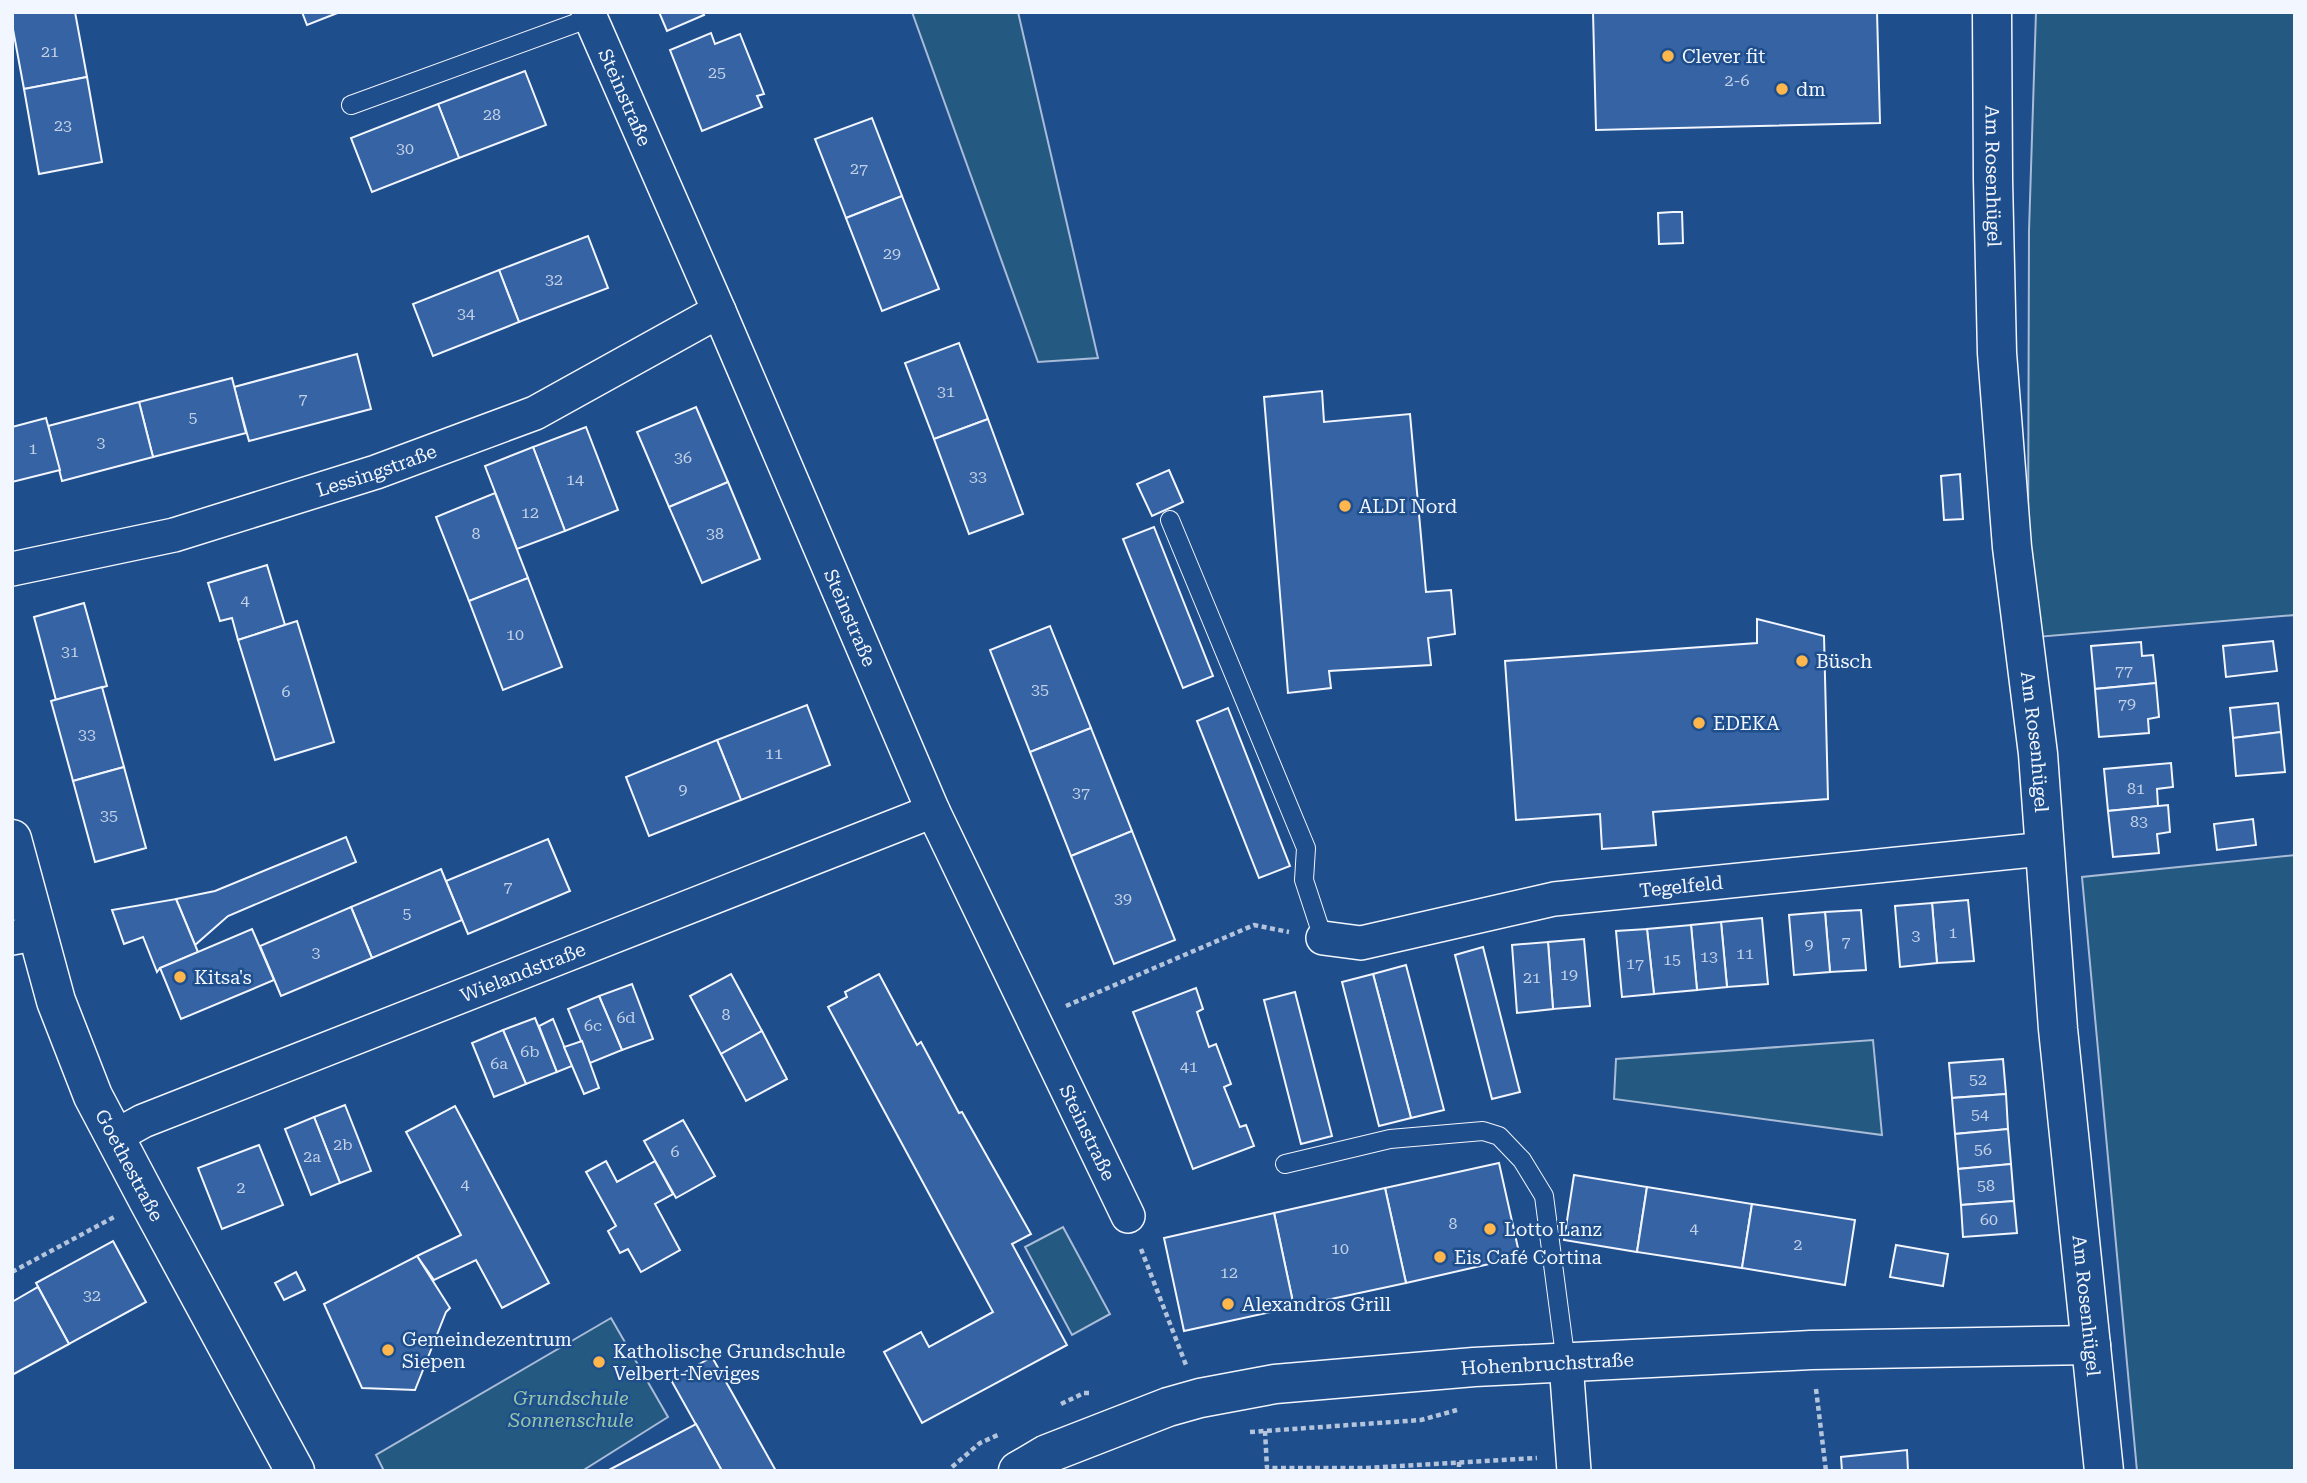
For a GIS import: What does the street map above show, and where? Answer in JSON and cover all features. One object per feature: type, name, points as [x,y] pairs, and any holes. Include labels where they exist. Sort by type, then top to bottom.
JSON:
[{"type":"street","name":"Am Rosenhügel","points":[[1992,12],[1997,353],[2012,547],[2038,754],[2057,1030],[2104,1471]]},
{"type":"street","name":"Steinstraße","points":[[589,15],[933,811],[1128,1216]]},
{"type":"street","name":"Lessingstraße","points":[[12,569],[174,535],[376,472],[535,413],[719,311]]},
{"type":"street","name":"Wielandstraße","points":[[114,1137],[143,1122],[933,811]]},
{"type":"street","name":"Goethestraße","points":[[12,839],[25,936],[61,1014],[93,1096],[295,1471]]},
{"type":"street","name":"Tegelfeld","points":[[1323,938],[1362,943],[1554,899],[2045,849]]},
{"type":"street","name":"Hohenbruchstraße","points":[[1018,1471],[1047,1454],[1093,1435],[1200,1398],[1275,1384],[1474,1367],[1811,1350],[2091,1345]]},
{"type":"street","points":[[1566,1363],[1573,1463]]},
{"type":"lane","points":[[351,105],[589,15]]},
{"type":"lane","points":[[1170,520],[1306,848],[1304,880],[1323,938]]},
{"type":"lane","points":[[1285,1164],[1390,1139],[1483,1131],[1499,1136],[1522,1160],[1545,1196],[1566,1363]]},
{"type":"path","points":[[1033,1020],[1254,925],[1323,938]]},
{"type":"path","points":[[12,1272],[148,1200]]},
{"type":"path","points":[[1128,1216],[1200,1398]]},
{"type":"path","points":[[1811,1350],[1826,1471]]},
{"type":"path","points":[[1250,1432],[1421,1420],[1457,1410]]},
{"type":"path","points":[[1265,1431],[1267,1469],[1366,1468],[1458,1462],[1573,1463]]},
{"type":"path","points":[[1458,1462],[1459,1471]]},
{"type":"green space","points":[[912,12],[1018,12],[1098,358],[1038,362]]},
{"type":"green space","points":[[2036,12],[2295,12],[2295,615],[2037,637],[2028,567],[2029,231]]},
{"type":"green space","points":[[2295,855],[2295,1471],[2137,1471],[2082,877]]},
{"type":"green space","points":[[1873,1040],[1882,1135],[1614,1099],[1616,1059]]},
{"type":"green space","points":[[1063,1227],[1110,1314],[1072,1335],[1025,1247]]},
{"type":"green space","name":"Grundschule Sonnenschule","points":[[611,1318],[668,1417],[582,1471],[384,1471],[376,1455]]},
{"type":"building","points":[[12,12],[75,12],[87,77],[24,89]]},
{"type":"building","points":[[302,12],[340,12],[307,25]]},
{"type":"building","points":[[659,12],[702,12],[704,15],[667,31]]},
{"type":"building","points":[[1593,12],[1877,12],[1880,123],[1596,130]]},
{"type":"building","points":[[711,33],[715,44],[740,34],[764,94],[757,96],[762,107],[702,131],[670,50]]},
{"type":"building","points":[[525,71],[546,125],[459,158],[438,104]]},
{"type":"building","points":[[87,77],[102,162],[39,174],[24,89]]},
{"type":"building","points":[[438,104],[459,158],[372,192],[351,138]]},
{"type":"building","points":[[872,118],[902,196],[846,218],[815,139]]},
{"type":"building","points":[[902,196],[939,289],[882,311],[846,218]]},
{"type":"building","points":[[1682,212],[1683,243],[1659,244],[1658,213]]},
{"type":"building","points":[[588,236],[608,288],[519,322],[499,270]]},
{"type":"building","points":[[499,270],[519,322],[433,356],[413,304]]},
{"type":"building","points":[[959,343],[988,419],[934,439],[905,363]]},
{"type":"building","points":[[357,354],[371,409],[249,441],[234,387]]},
{"type":"building","points":[[232,378],[246,433],[153,457],[139,402]]},
{"type":"building","name":"ALDI Nord","points":[[1322,391],[1324,422],[1410,414],[1426,592],[1451,590],[1455,634],[1428,638],[1431,665],[1329,671],[1331,688],[1288,693],[1264,397]]},
{"type":"building","points":[[139,402],[153,457],[62,481],[48,426]]},
{"type":"building","points":[[696,407],[728,482],[669,507],[637,432]]},
{"type":"building","points":[[46,418],[60,470],[12,482],[12,427]]},
{"type":"building","points":[[988,419],[1023,514],[969,534],[934,439]]},
{"type":"building","points":[[586,427],[618,510],[565,531],[533,447]]},
{"type":"building","points":[[533,447],[565,531],[517,549],[485,466]]},
{"type":"building","points":[[1169,470],[1183,502],[1152,516],[1137,484]]},
{"type":"building","points":[[1960,474],[1963,519],[1944,520],[1941,476]]},
{"type":"building","points":[[728,482],[760,559],[702,583],[669,507]]},
{"type":"building","points":[[495,493],[528,578],[469,601],[436,517]]},
{"type":"building","points":[[1154,527],[1213,676],[1183,688],[1123,539]]},
{"type":"building","points":[[267,565],[285,625],[238,640],[232,618],[220,621],[208,583]]},
{"type":"building","points":[[528,578],[562,667],[503,690],[469,601]]},
{"type":"building","points":[[84,603],[107,686],[56,700],[34,617]]},
{"type":"building","points":[[1757,619],[1824,636],[1828,799],[1653,812],[1656,845],[1602,849],[1600,814],[1516,820],[1505,661],[1757,643]]},
{"type":"building","points":[[297,621],[334,742],[275,760],[238,640]]},
{"type":"building","points":[[1050,626],[1091,728],[1030,752],[990,650]]},
{"type":"building","points":[[2273,641],[2277,671],[2226,677],[2223,646]]},
{"type":"building","points":[[2141,642],[2142,656],[2153,655],[2156,683],[2095,689],[2091,646]]},
{"type":"building","points":[[2156,683],[2159,717],[2148,719],[2149,733],[2099,737],[2095,689]]},
{"type":"building","points":[[102,687],[124,767],[73,781],[51,701]]},
{"type":"building","points":[[2278,703],[2281,732],[2233,738],[2230,708]]},
{"type":"building","points":[[807,705],[830,765],[741,800],[717,740]]},
{"type":"building","points":[[1228,708],[1290,866],[1259,878],[1197,721]]},
{"type":"building","points":[[1091,728],[1132,831],[1071,856],[1030,752]]},
{"type":"building","points":[[2281,732],[2285,772],[2236,776],[2233,738]]},
{"type":"building","points":[[717,740],[741,800],[649,836],[626,777]]},
{"type":"building","points":[[2171,763],[2173,787],[2157,789],[2158,806],[2108,811],[2104,769]]},
{"type":"building","points":[[124,767],[146,848],[95,862],[73,781]]},
{"type":"building","points":[[2168,805],[2170,832],[2157,834],[2159,853],[2113,857],[2108,811]]},
{"type":"building","points":[[2253,819],[2256,845],[2217,850],[2214,824]]},
{"type":"building","points":[[1132,831],[1175,940],[1114,964],[1071,856]]},
{"type":"building","points":[[346,837],[356,862],[228,916],[195,945],[176,899],[215,891]]},
{"type":"building","points":[[548,839],[570,891],[468,934],[446,881]]},
{"type":"building","points":[[441,869],[462,920],[372,958],[351,907]]},
{"type":"building","points":[[176,899],[198,952],[160,968],[157,972],[143,937],[124,944],[112,910]]},
{"type":"building","points":[[1968,900],[1974,961],[1937,963],[1932,903]]},
{"type":"building","points":[[1932,903],[1937,963],[1900,967],[1895,906]]},
{"type":"building","points":[[351,907],[372,958],[281,996],[260,946]]},
{"type":"building","points":[[1861,910],[1866,970],[1830,972],[1825,912]]},
{"type":"building","points":[[1825,912],[1830,972],[1794,975],[1789,915]]},
{"type":"building","points":[[1762,918],[1768,984],[1727,987],[1721,922]]},
{"type":"building","points":[[1721,922],[1727,987],[1697,990],[1691,925]]},
{"type":"building","points":[[1691,925],[1697,990],[1654,994],[1647,929]]},
{"type":"building","points":[[252,929],[274,980],[181,1019],[160,968]]},
{"type":"building","points":[[1647,929],[1654,994],[1622,997],[1616,931]]},
{"type":"building","points":[[1584,939],[1590,1006],[1553,1009],[1548,942]]},
{"type":"building","points":[[1548,942],[1553,1009],[1517,1013],[1512,945]]},
{"type":"building","points":[[1483,947],[1520,1092],[1492,1099],[1455,955]]},
{"type":"building","points":[[1406,965],[1444,1110],[1411,1118],[1373,974]]},
{"type":"building","points":[[731,974],[762,1031],[721,1054],[690,996]]},
{"type":"building","points":[[879,974],[917,1045],[921,1042],[959,1113],[962,1112],[1031,1234],[1012,1244],[1067,1345],[922,1423],[884,1352],[921,1332],[929,1347],[993,1312],[828,1007],[847,997],[845,992]]},
{"type":"building","points":[[1373,974],[1411,1118],[1379,1126],[1342,982]]},
{"type":"building","points":[[632,984],[653,1039],[622,1050],[599,996]]},
{"type":"building","points":[[1196,988],[1203,1009],[1197,1012],[1209,1047],[1216,1044],[1231,1084],[1224,1087],[1240,1127],[1246,1125],[1254,1146],[1193,1169],[1133,1012]]},
{"type":"building","points":[[1295,992],[1332,1136],[1301,1144],[1264,1000]]},
{"type":"building","points":[[599,996],[622,1050],[590,1063],[568,1009]]},
{"type":"building","points":[[535,1018],[557,1072],[526,1084],[503,1030]]},
{"type":"building","points":[[553,1019],[572,1066],[557,1072],[539,1026]]},
{"type":"building","points":[[503,1030],[526,1084],[494,1097],[472,1043]]},
{"type":"building","points":[[762,1031],[787,1079],[746,1101],[721,1054]]},
{"type":"building","points":[[582,1041],[599,1088],[584,1094],[564,1047]]},
{"type":"building","points":[[2003,1059],[2006,1094],[1952,1098],[1949,1063]]},
{"type":"building","points":[[2006,1094],[2008,1129],[1955,1134],[1952,1098]]},
{"type":"building","points":[[345,1105],[371,1171],[340,1183],[314,1117]]},
{"type":"building","points":[[455,1106],[549,1283],[502,1308],[476,1260],[434,1280],[417,1256],[461,1235],[406,1132]]},
{"type":"building","points":[[314,1117],[340,1183],[311,1195],[285,1129]]},
{"type":"building","points":[[683,1120],[715,1176],[676,1198],[644,1141]]},
{"type":"building","points":[[2008,1129],[2011,1164],[1958,1169],[1955,1134]]},
{"type":"building","points":[[259,1145],[283,1205],[222,1229],[198,1168]]},
{"type":"building","points":[[606,1161],[617,1182],[655,1161],[673,1194],[655,1204],[680,1250],[641,1272],[628,1249],[620,1253],[608,1231],[616,1226],[586,1172]]},
{"type":"building","points":[[1499,1163],[1520,1257],[1406,1283],[1385,1188]]},
{"type":"building","points":[[2011,1164],[2014,1201],[1961,1205],[1958,1169]]},
{"type":"building","points":[[1574,1175],[1647,1187],[1637,1252],[1564,1240]]},
{"type":"building","points":[[1647,1187],[1752,1204],[1742,1268],[1637,1252]]},
{"type":"building","points":[[1385,1188],[1406,1283],[1294,1307],[1274,1213]]},
{"type":"building","points":[[2014,1201],[2017,1233],[1963,1237],[1961,1205]]},
{"type":"building","points":[[1752,1204],[1855,1220],[1845,1285],[1742,1268]]},
{"type":"building","points":[[1274,1213],[1294,1307],[1184,1331],[1164,1238]]},
{"type":"building","points":[[113,1241],[146,1302],[69,1344],[36,1283]]},
{"type":"building","points":[[1896,1245],[1948,1254],[1943,1286],[1890,1277]]},
{"type":"building","name":"Gemeindezentrum Siepen","points":[[417,1256],[450,1308],[446,1312],[415,1390],[362,1388],[324,1304]]},
{"type":"building","points":[[296,1272],[305,1290],[284,1300],[275,1283]]},
{"type":"building","points":[[38,1287],[69,1344],[12,1375],[12,1302]]},
{"type":"building","points":[[712,1357],[776,1471],[722,1471],[671,1380]]},
{"type":"building","points":[[696,1424],[722,1471],[607,1471]]},
{"type":"building","points":[[1907,1450],[1908,1471],[1842,1471],[1841,1457]]},
{"type":"place","name":"Clever fit","points":[[1668,56]]},
{"type":"place","name":"dm","points":[[1782,89]]},
{"type":"place","name":"ALDI Nord","points":[[1345,506]]},
{"type":"place","name":"Büsch","points":[[1802,661]]},
{"type":"place","name":"EDEKA","points":[[1699,723]]},
{"type":"place","name":"Kitsa's","points":[[180,977]]},
{"type":"place","name":"Lotto Lanz","points":[[1490,1229]]},
{"type":"place","name":"Eis Café Cortina","points":[[1440,1257]]},
{"type":"place","name":"Alexandros Grill","points":[[1228,1304]]},
{"type":"place","name":"Gemeindezentrum Siepen","points":[[388,1350]]},
{"type":"place","name":"Katholische Grundschule Velbert-Neviges","points":[[599,1362]]}]
